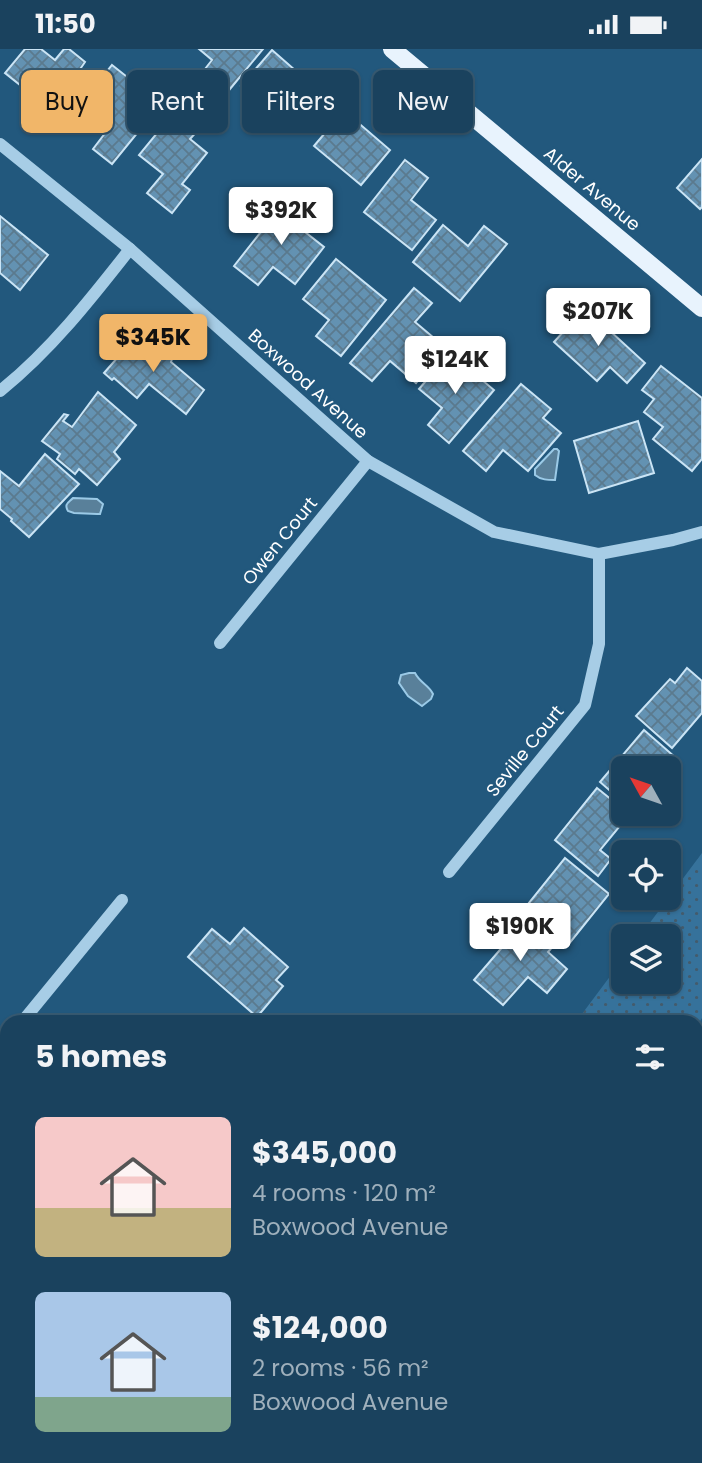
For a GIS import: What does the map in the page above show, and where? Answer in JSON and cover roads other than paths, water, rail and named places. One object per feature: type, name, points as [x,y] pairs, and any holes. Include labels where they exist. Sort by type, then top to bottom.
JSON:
[{"type":"main road","name":"Alder Avenue","points":[[392,49],[702,308]]},
{"type":"street","name":"Boxwood Avenue","points":[[0,143],[130,249],[368,461],[494,532],[599,555]]},
{"type":"street","points":[[0,391],[55,340],[130,249]]},
{"type":"street","name":"Owen Court","points":[[219,643],[368,461]]},
{"type":"street","points":[[599,555],[702,533]]},
{"type":"street","name":"Seville Court","points":[[449,872],[585,705],[599,644],[599,555]]},
{"type":"street","points":[[28,1015],[122,900]]}]
